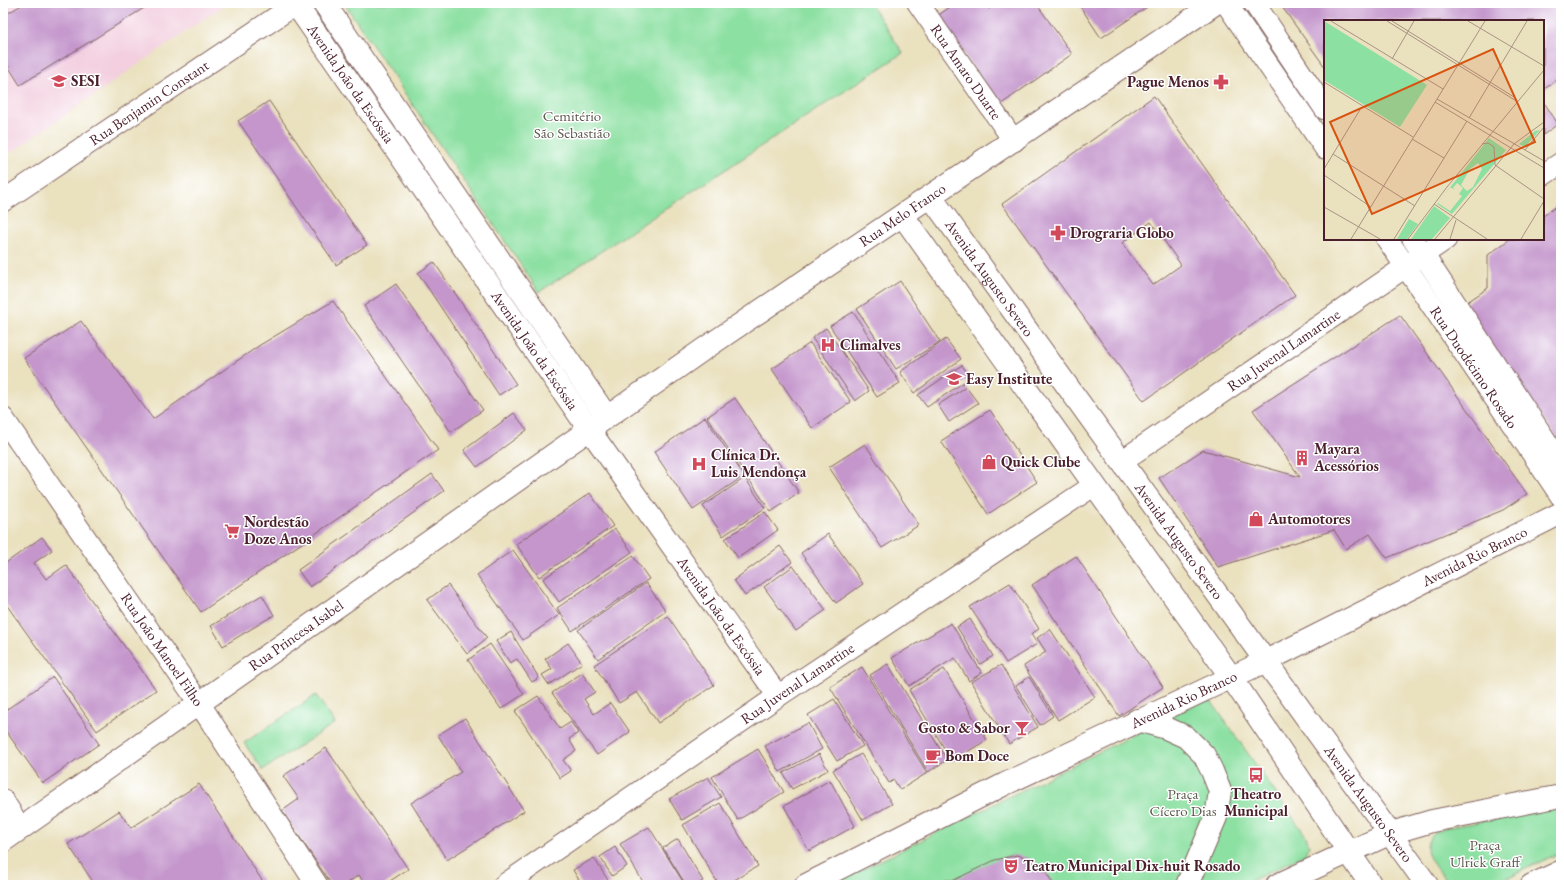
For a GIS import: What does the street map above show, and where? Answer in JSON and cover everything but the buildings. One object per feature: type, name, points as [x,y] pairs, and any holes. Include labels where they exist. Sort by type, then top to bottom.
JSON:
[{"type":"main road","name":"Avenida João da Escóssia","points":[[324,3],[607,417]]},
{"type":"main road","name":"Rua Melo Franco","points":[[589,429],[1216,3]]},
{"type":"main road","name":"Avenida João da Escóssia","points":[[295,4],[589,429]]},
{"type":"main road","name":"Avenida Augusto Severo","points":[[931,197],[1427,885]]},
{"type":"main road","points":[[903,216],[1093,486],[1230,677],[1371,885]]},
{"type":"main road","name":"Rua Princesa Isabel","points":[[3,841],[589,429]]},
{"type":"main road","name":"Avenida Rio Branco","points":[[806,885],[908,832],[1137,720],[1266,661],[1561,513]]},
{"type":"main road","points":[[1137,720],[1166,728],[1186,737],[1204,755],[1220,791],[1216,817],[1187,885]]},
{"type":"main road","points":[[1277,885],[1390,834],[1432,821],[1561,796]]},
{"type":"street","name":"Rua Amaro Duarte","points":[[918,3],[1014,141]]},
{"type":"street","points":[[1226,3],[1324,147]]},
{"type":"street","points":[[1254,3],[1324,108]]},
{"type":"street","name":"Rua Benjamin Constant","points":[[3,201],[295,4]]},
{"type":"street","points":[[1544,174],[1561,163]]},
{"type":"street","name":"Rua Duodécimo Rosado","points":[[1388,240],[1561,496]]},
{"type":"street","name":"Rua Juvenal Lamartine","points":[[1122,461],[1406,267],[1418,247],[1442,240]]},
{"type":"street","name":"Rua Duodécimo Rosado","points":[[1418,247],[1561,464]]},
{"type":"street","name":"Rua João Manoel Filho","points":[[3,418],[199,703],[317,885]]},
{"type":"street","name":"Avenida João da Escóssia","points":[[589,429],[778,696]]},
{"type":"street","name":"Rua Juvenal Lamartine","points":[[504,885],[778,696],[1093,486]]},
{"type":"street","points":[[3,800],[21,829]]},
{"type":"street","points":[[1531,885],[1561,871]]},
{"type":"shaded area","name":"SESI","points":[[3,3],[227,3],[3,158]]},
{"type":"green space","name":"Cemitério São Sebastião","points":[[344,3],[870,3],[903,53],[539,292]]},
{"type":"green space","points":[[316,695],[335,723],[263,770],[244,743]]},
{"type":"green space","name":"Praça Cícero Dias","points":[[1211,701],[1306,836],[1309,846],[1306,854],[1243,885],[1054,885],[1047,873],[1037,864],[1027,858],[1016,856],[996,860],[965,876],[935,885],[831,885],[1196,704]]},
{"type":"green space","name":"Praça Ulrick Graff","points":[[1561,808],[1561,852],[1492,885],[1450,885],[1433,863],[1429,855],[1427,848],[1428,841],[1434,834],[1444,828]]},
{"type":"place","name":"SESI","points":[[59,81]]},
{"type":"place","name":"Pague Menos","points":[[1221,82]]},
{"type":"place","name":"Drograria Globo","points":[[1058,233]]},
{"type":"place","name":"Climalves","points":[[828,345]]},
{"type":"place","name":"Easy Institute","points":[[954,379]]},
{"type":"place","name":"Mayara Acessórios","points":[[1302,458]]},
{"type":"place","name":"Quick Clube","points":[[989,462]]},
{"type":"place","name":"Clínica Dr. Luis Mendonça","points":[[699,464]]},
{"type":"place","name":"Automotores","points":[[1256,519]]},
{"type":"place","name":"Nordestão Doze Anos","points":[[232,531]]},
{"type":"place","name":"Gosto & Sabor","points":[[1022,728]]},
{"type":"place","name":"Bom Doce","points":[[933,756]]},
{"type":"place","name":"Theatro Municipal","points":[[1256,775]]},
{"type":"place","name":"Teatro Municipal Dix-huit Rosado","points":[[1011,866]]}]
